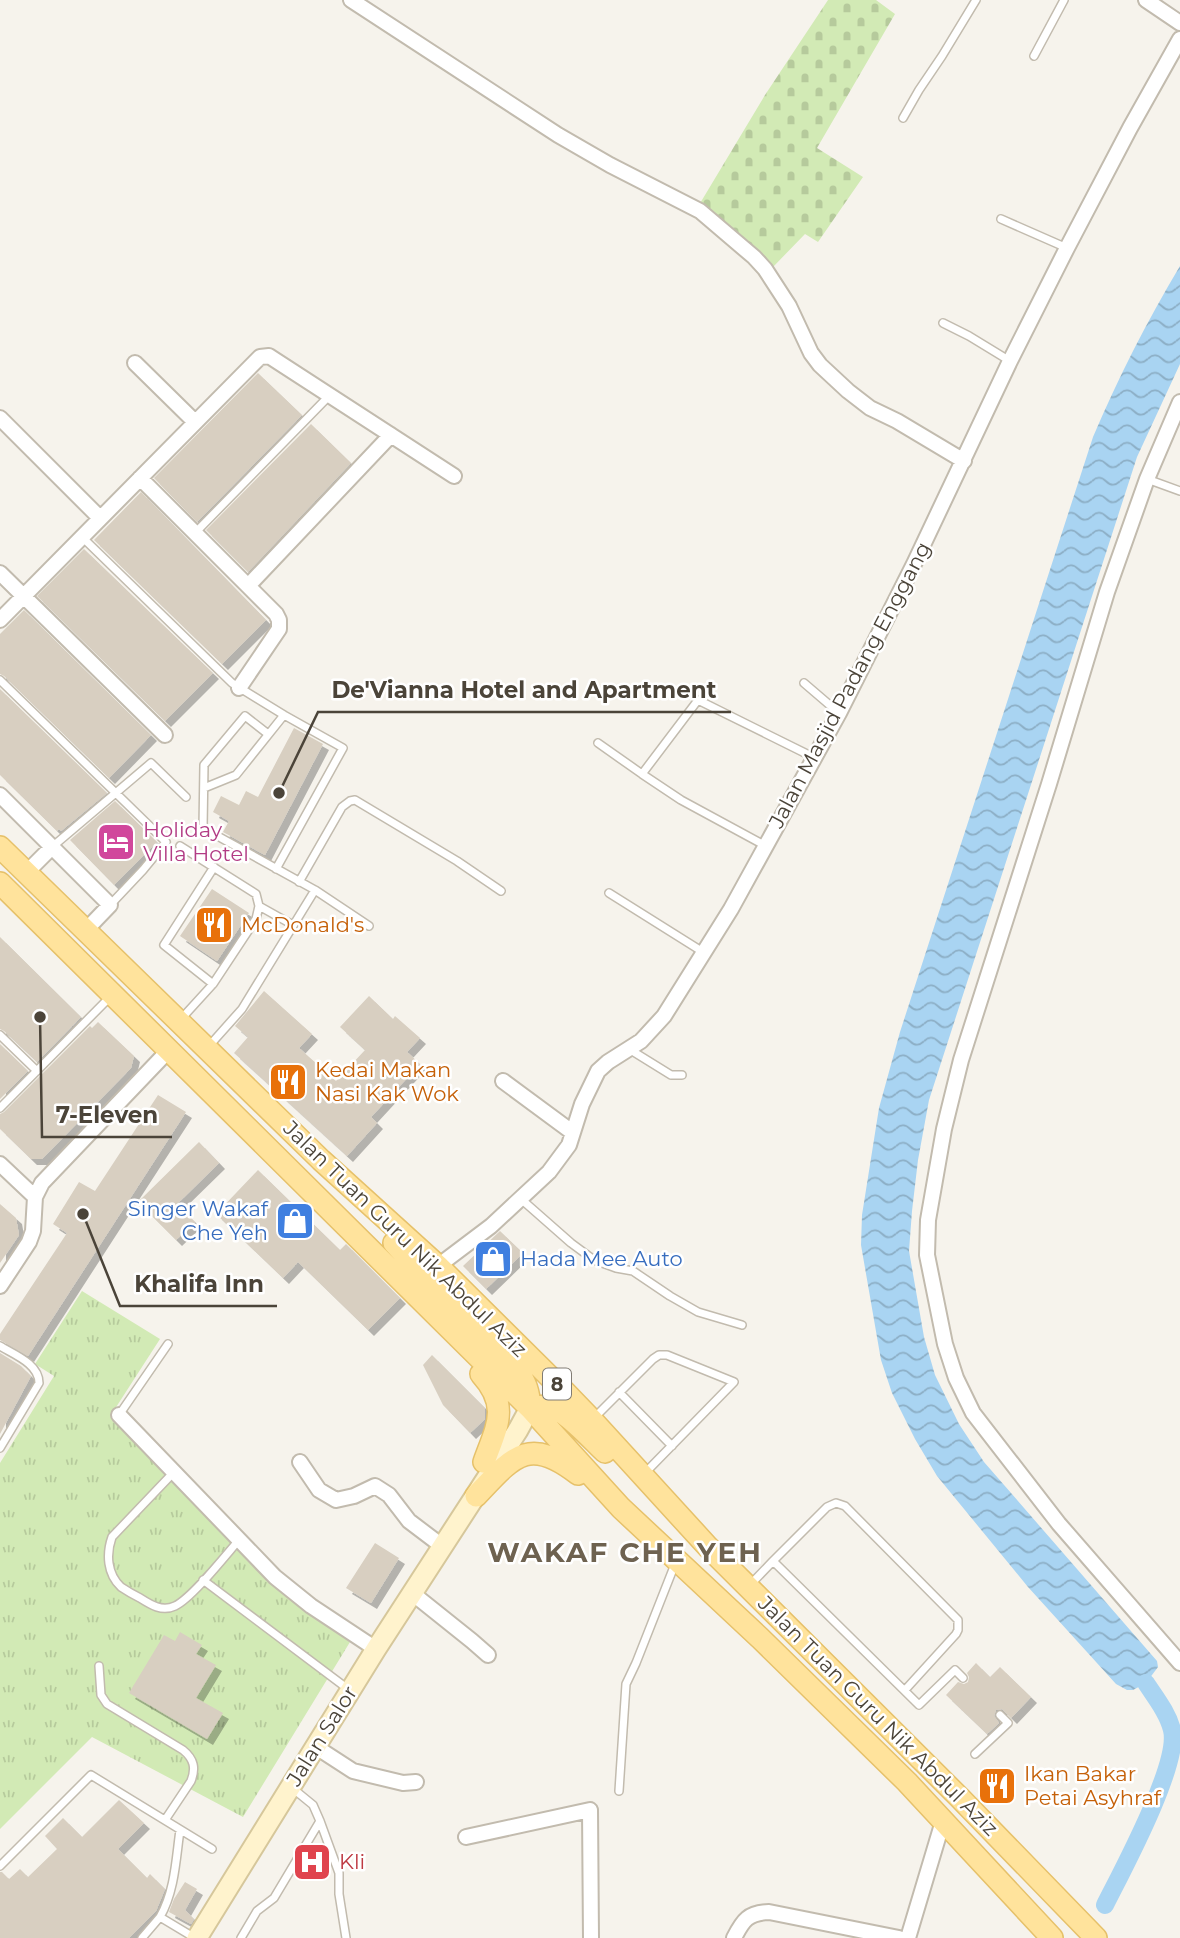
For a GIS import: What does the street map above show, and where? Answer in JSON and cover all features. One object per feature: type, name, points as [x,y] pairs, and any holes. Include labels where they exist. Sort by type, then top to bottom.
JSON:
[{"type":"main road","name":"Jalan Tuan Guru Nik Abdul Aziz","points":[[0,847],[206,1050],[321,1160],[438,1266],[592,1420],[708,1546],[951,1788],[1096,1938]]},
{"type":"main road","name":"Jalan Tuan Guru Nik Abdul Aziz","points":[[0,883],[530,1408],[621,1507],[887,1762],[1052,1938]]},
{"type":"main road","points":[[321,1160],[441,1294],[516,1368],[525,1380],[530,1408],[542,1406],[563,1414],[708,1546]]},
{"type":"main road","points":[[418,1297],[489,1383],[497,1397],[496,1428],[484,1462]]},
{"type":"main road","name":"Jalan Salor","points":[[446,1541],[468,1491],[509,1422],[517,1414],[530,1408]]},
{"type":"main road","name":"Jalan Salor","points":[[196,1938],[530,1408]]},
{"type":"main road","points":[[477,1496],[507,1463],[522,1455],[534,1453],[561,1461],[621,1507]]},
{"type":"street","points":[[351,0],[558,135],[700,211],[765,269],[789,306],[811,353],[820,365],[870,408],[964,461]]},
{"type":"street","points":[[1146,0],[1180,23]]},
{"type":"street","name":"Jalan Masjid Padang Enggang","points":[[438,1266],[522,1199],[549,1172],[569,1146],[572,1132],[598,1071],[652,1031],[731,909],[875,644],[1010,361],[1130,128],[1180,39]]},
{"type":"street","points":[[0,620],[257,359],[264,356],[272,358],[454,475]]},
{"type":"street","points":[[135,363],[195,422]]},
{"type":"street","points":[[1180,402],[1147,479],[1107,592],[961,1060],[944,1129],[929,1220],[927,1255],[945,1344],[956,1378],[973,1413],[1059,1524],[1180,1663]]},
{"type":"street","points":[[0,418],[100,518]]},
{"type":"street","points":[[248,586],[391,435]]},
{"type":"street","points":[[140,478],[279,620],[279,629],[239,688]]},
{"type":"street","points":[[0,573],[165,735]]},
{"type":"street","points":[[0,795],[110,905],[85,931]]},
{"type":"street","points":[[26,873],[52,847]]},
{"type":"street","points":[[0,1286],[29,1242],[33,1231],[34,1197],[42,1183],[169,1050]]},
{"type":"street","points":[[503,1081],[572,1132]]},
{"type":"street","points":[[0,1164],[34,1197]]},
{"type":"street","points":[[119,1415],[275,1577],[302,1599],[376,1649]]},
{"type":"street","points":[[300,1462],[319,1490],[336,1500],[354,1496],[375,1486],[389,1495],[410,1521],[446,1541]]},
{"type":"street","points":[[412,1593],[488,1655]]},
{"type":"street","points":[[316,1747],[353,1771],[403,1783],[416,1782]]},
{"type":"street","points":[[466,1837],[590,1810],[591,1938]]},
{"type":"street","points":[[908,1938],[943,1821]]},
{"type":"street","points":[[734,1938],[743,1922],[755,1913],[769,1912],[899,1938]]},
{"type":"lane","points":[[903,118],[976,0]]},
{"type":"lane","points":[[1034,56],[1064,0]]},
{"type":"lane","points":[[1001,219],[1067,248]]},
{"type":"lane","points":[[943,323],[1010,361]]},
{"type":"lane","points":[[195,533],[330,395]]},
{"type":"lane","points":[[1147,479],[1180,491]]},
{"type":"lane","points":[[82,537],[239,688],[343,748],[276,869]]},
{"type":"lane","points":[[0,680],[166,842],[144,870],[110,905]]},
{"type":"lane","points":[[804,683],[839,713]]},
{"type":"lane","points":[[642,774],[698,700],[813,757]]},
{"type":"lane","points":[[204,789],[236,775],[284,715]]},
{"type":"lane","points":[[268,734],[245,716],[204,765],[203,828],[315,890],[369,926]]},
{"type":"lane","points":[[598,743],[681,800],[764,845]]},
{"type":"lane","points":[[52,847],[152,763],[186,797]]},
{"type":"lane","points":[[299,882],[342,807],[355,800],[457,861],[501,891]]},
{"type":"lane","points":[[178,1022],[213,984],[256,919],[259,906],[256,894],[180,846]]},
{"type":"lane","points":[[213,984],[164,945],[214,867]]},
{"type":"lane","points":[[206,1050],[242,1009],[315,890]]},
{"type":"lane","points":[[609,892],[703,952]]},
{"type":"lane","points":[[259,906],[293,925]]},
{"type":"lane","points":[[0,1108],[113,994]]},
{"type":"lane","points":[[0,1035],[37,1071]]},
{"type":"lane","points":[[629,1049],[671,1075],[682,1075]]},
{"type":"lane","points":[[522,1199],[594,1260],[633,1271],[698,1312],[742,1325]]},
{"type":"lane","points":[[119,1415],[168,1345]]},
{"type":"lane","points":[[0,1346],[32,1366],[39,1377],[39,1383],[0,1448]]},
{"type":"lane","points":[[592,1420],[659,1355],[734,1381],[643,1475]]},
{"type":"lane","points":[[619,1392],[672,1446]]},
{"type":"lane","points":[[174,1472],[112,1537],[107,1557],[109,1567],[120,1586],[152,1605],[173,1607],[185,1600],[239,1540]]},
{"type":"lane","points":[[748,1586],[827,1507],[836,1503],[845,1506],[958,1620],[956,1634],[905,1690]]},
{"type":"lane","points":[[619,1791],[626,1684],[677,1560]]},
{"type":"lane","points":[[773,1561],[919,1704],[955,1670],[962,1678]]},
{"type":"lane","points":[[203,1580],[350,1691]]},
{"type":"lane","points":[[99,1666],[101,1695],[107,1704],[183,1750],[192,1760],[194,1767],[191,1781],[165,1820]]},
{"type":"lane","points":[[975,1754],[1008,1723],[1000,1715]]},
{"type":"lane","points":[[0,1866],[91,1775],[212,1849]]},
{"type":"lane","points":[[291,1787],[313,1805],[339,1873],[345,1938]]},
{"type":"lane","points":[[241,1938],[257,1910],[274,1898],[320,1821]]},
{"type":"lane","points":[[142,1938],[160,1917],[171,1892],[180,1830]]},
{"type":"lane","points":[[160,1917],[196,1938]]},
{"type":"green space","points":[[828,0],[876,0],[895,14],[817,148],[863,177],[818,242],[805,234],[773,267],[699,205],[765,95]]},
{"type":"green space","points":[[82,1291],[160,1339],[111,1415],[269,1580],[306,1612],[350,1642],[243,1817],[92,1737],[0,1829],[0,1463],[54,1376],[35,1364]]},
{"type":"water","points":[[1180,266],[1180,364],[1137,457],[929,1100],[918,1160],[909,1251],[924,1337],[935,1375],[959,1424],[984,1462],[1157,1661],[1158,1667],[1146,1683],[1127,1690],[1116,1684],[1028,1587],[937,1476],[915,1439],[892,1393],[881,1360],[861,1245],[862,1215],[879,1108],[900,1032],[1093,437],[1134,350]]},
{"type":"building","points":[[258,373],[302,415],[197,522],[154,478]]},
{"type":"building","points":[[311,424],[351,463],[248,572],[206,530]]},
{"type":"building","points":[[141,492],[266,620],[222,664],[94,540]]},
{"type":"building","points":[[84,549],[213,673],[165,721],[37,596]]},
{"type":"building","points":[[24,610],[151,735],[109,778],[0,674],[0,634]]},
{"type":"building","points":[[0,689],[107,793],[61,831],[57,831],[0,775]]},
{"type":"building","points":[[294,728],[323,744],[265,855],[223,832],[229,821],[213,812],[221,796],[239,805],[246,791],[258,797]]},
{"type":"building","name":"Holiday Villa Hotel","points":[[115,801],[157,842],[114,885],[70,840]]},
{"type":"building","name":"McDonald's","points":[[212,889],[249,913],[217,961],[180,936]]},
{"type":"building","points":[[0,937],[81,1017],[37,1062],[0,1029]]},
{"type":"building","points":[[264,991],[312,1034],[299,1048],[336,1081],[365,1050],[340,1027],[369,996],[393,1019],[395,1016],[420,1038],[407,1052],[420,1064],[371,1117],[377,1123],[347,1156],[234,1053],[248,1037],[235,1026]]},
{"type":"building","points":[[98,1022],[134,1056],[131,1068],[42,1159],[31,1159],[0,1129],[0,1114],[90,1026],[92,1028]]},
{"type":"building","points":[[0,1044],[28,1071],[0,1099]]},
{"type":"building","points":[[158,1095],[186,1112],[28,1356],[0,1340],[0,1334],[67,1233],[53,1224],[79,1182],[95,1191]]},
{"type":"building","points":[[199,1142],[219,1163],[177,1204],[195,1222],[176,1240],[138,1202]]},
{"type":"building","points":[[258,1170],[340,1250],[346,1244],[400,1298],[368,1330],[298,1262],[283,1278],[216,1214]]},
{"type":"building","points":[[0,1204],[16,1218],[19,1235],[0,1263]]},
{"type":"building","name":"Hada Mee Auto","points":[[500,1231],[523,1253],[486,1289],[463,1266]]},
{"type":"building","points":[[0,1353],[31,1376],[0,1434]]},
{"type":"building","points":[[432,1355],[485,1408],[485,1419],[470,1433],[443,1405],[423,1365]]},
{"type":"building","points":[[375,1543],[399,1558],[371,1603],[346,1588]]},
{"type":"building","points":[[180,1632],[202,1645],[196,1654],[216,1665],[196,1698],[223,1713],[207,1739],[129,1693],[164,1635],[175,1641]]},
{"type":"building","points":[[976,1663],[990,1677],[1000,1667],[1031,1697],[1011,1718],[1002,1709],[996,1710],[994,1716],[999,1723],[987,1734],[946,1695],[958,1682],[968,1682],[967,1673]]},
{"type":"building","points":[[119,1800],[144,1823],[118,1849],[147,1878],[150,1874],[165,1889],[156,1911],[129,1938],[0,1938],[0,1872],[9,1879],[20,1869],[28,1877],[57,1849],[45,1836],[63,1818],[82,1837]]},
{"type":"building","points":[[185,1882],[197,1889],[185,1910],[194,1919],[191,1924],[169,1912]]},
{"type":"waterway","points":[[1105,1905],[1148,1818],[1172,1746],[1170,1724],[1146,1683]]},
{"type":"place","name":"De'Vianna Hotel and Apartment","points":[[279,793]]},
{"type":"place","name":"Holiday Villa Hotel","points":[[116,842]]},
{"type":"place","name":"McDonald's","points":[[214,925]]},
{"type":"place","name":"7-Eleven","points":[[40,1017]]},
{"type":"place","name":"Kedai Makan Nasi Kak Wok","points":[[288,1082]]},
{"type":"place","name":"Khalifa Inn","points":[[83,1214]]},
{"type":"place","name":"Singer Wakaf Che Yeh","points":[[295,1221]]},
{"type":"place","name":"Hada Mee Auto","points":[[493,1259]]},
{"type":"place","name":"Ikan Bakar Petai Asyhraf","points":[[997,1786]]},
{"type":"place","name":"Kli","points":[[312,1862]]},
{"type":"district","name":"WAKAF CHE YEH","points":[[625,1552]]}]
